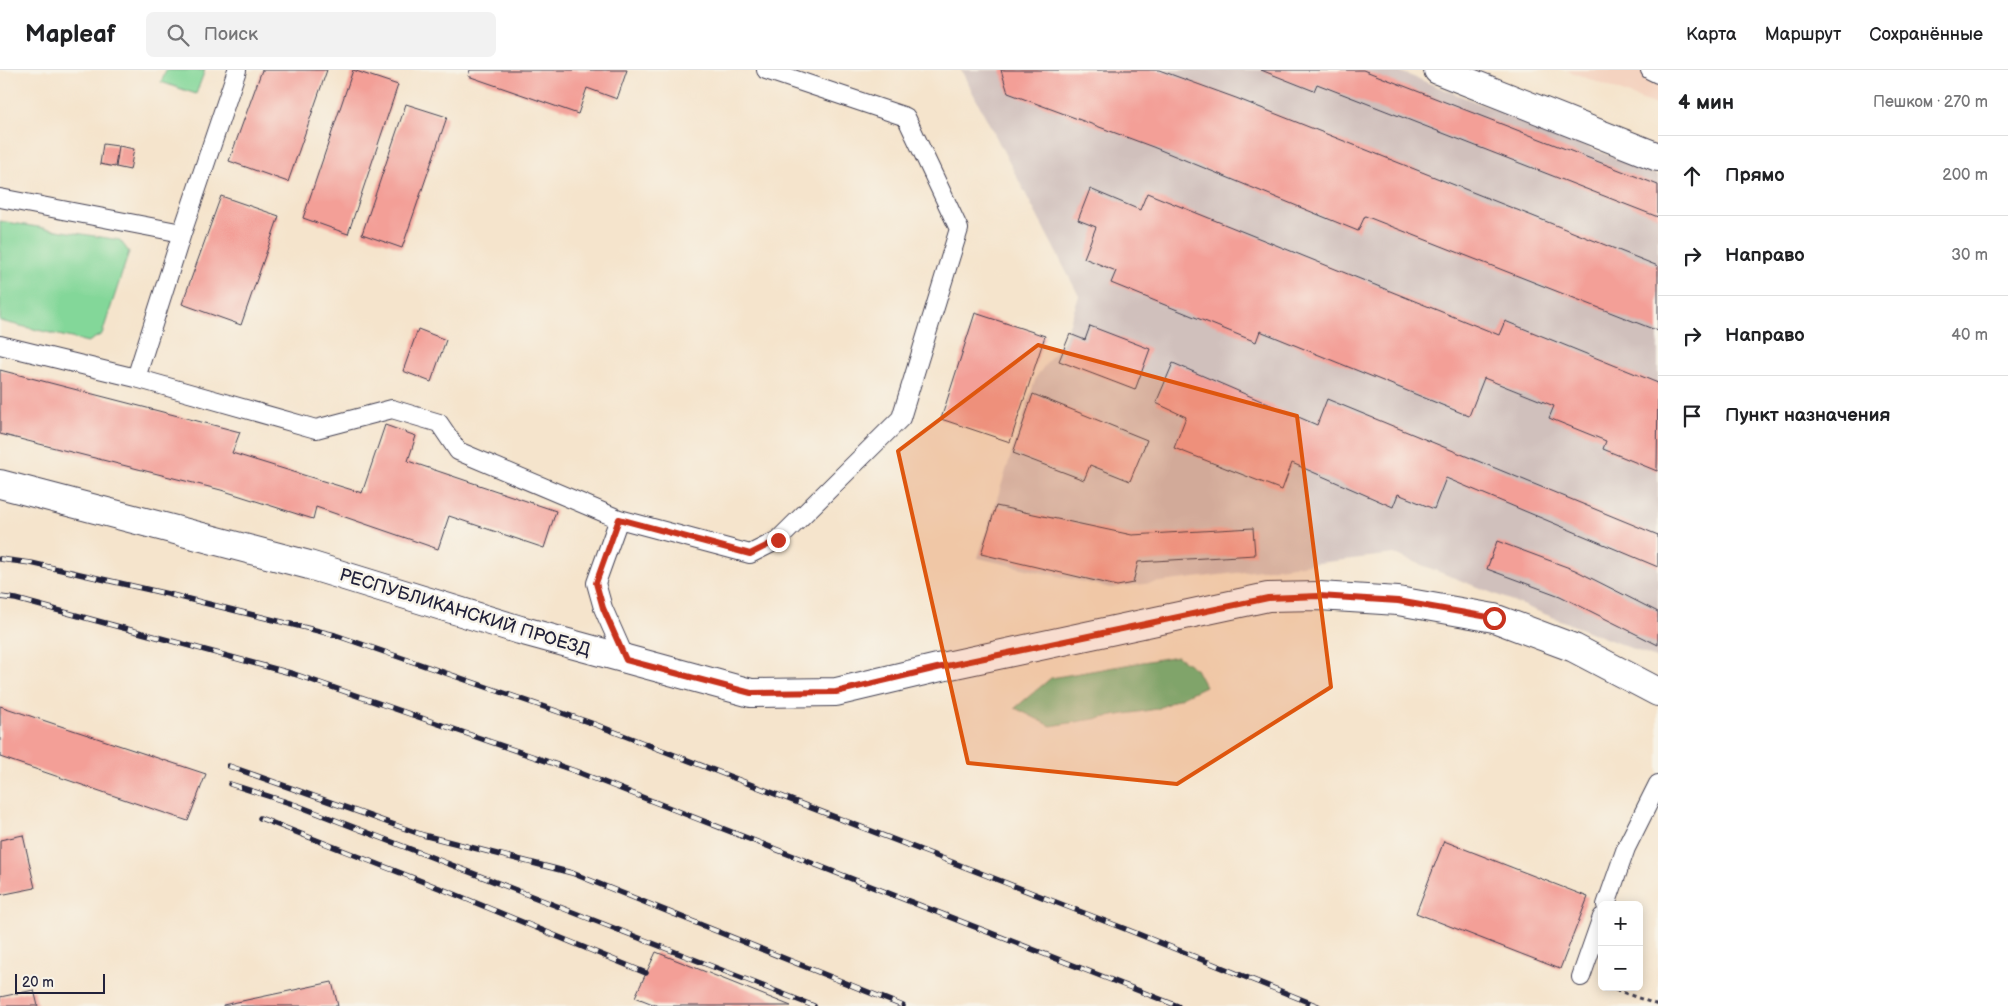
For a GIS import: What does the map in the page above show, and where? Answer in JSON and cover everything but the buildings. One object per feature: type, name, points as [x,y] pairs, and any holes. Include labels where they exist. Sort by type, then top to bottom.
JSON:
[{"type":"main road","points":[[1438,70],[1477,77],[1658,157]]},
{"type":"main road","name":"РЕСПУБЛИКАНСКИЙ ПРОЕЗД","points":[[0,484],[308,565],[626,660],[751,693],[836,692],[937,668],[1268,598],[1319,596],[1398,601],[1494,618],[1574,648],[1658,692]]},
{"type":"lane","points":[[136,378],[237,70]]},
{"type":"lane","points":[[0,345],[136,378],[316,429],[392,409],[439,423],[458,451],[619,519],[750,554],[778,540],[900,418],[959,229],[906,117],[766,70]]},
{"type":"lane","points":[[1650,70],[1658,74]]},
{"type":"lane","points":[[0,198],[182,233]]},
{"type":"lane","points":[[619,519],[596,583],[603,608],[626,660]]},
{"type":"lane","points":[[1607,901],[1626,848],[1658,784]]},
{"type":"lane","points":[[1581,978],[1598,929]]},
{"type":"path","points":[[1619,991],[1658,1006]]},
{"type":"highlighted area","points":[[1038,345],[1297,416],[1331,687],[1177,784],[968,763],[898,451]]},
{"type":"shaded area","points":[[961,70],[1396,70],[1658,175],[1658,659],[1394,554],[1111,588],[978,558],[1036,377],[1064,340],[1079,296]]},
{"type":"shaded area","points":[[1566,70],[1658,70],[1658,106]]},
{"type":"green space","points":[[166,70],[205,70],[196,94],[161,82]]},
{"type":"green space","points":[[0,221],[120,240],[129,252],[102,334],[88,342],[0,321]]},
{"type":"green space","points":[[1177,656],[1196,669],[1205,686],[1157,709],[1051,726],[1015,708],[1051,678]]},
{"type":"railway","points":[[0,559],[31,563],[168,594],[335,635],[594,724],[1128,930],[1318,1006]]},
{"type":"railway","points":[[0,597],[16,599],[294,674],[575,771],[1178,1006]]},
{"type":"railway","points":[[229,766],[423,835],[572,873],[903,1006]]},
{"type":"railway","points":[[230,784],[296,805],[814,1006]]},
{"type":"railway","points":[[260,818],[452,893],[646,973]]},
{"type":"route","points":[[778,540],[750,554],[619,519],[596,583],[603,608],[626,660],[751,693],[836,692],[937,668],[1268,598],[1319,596],[1398,601],[1494,618]]}]
